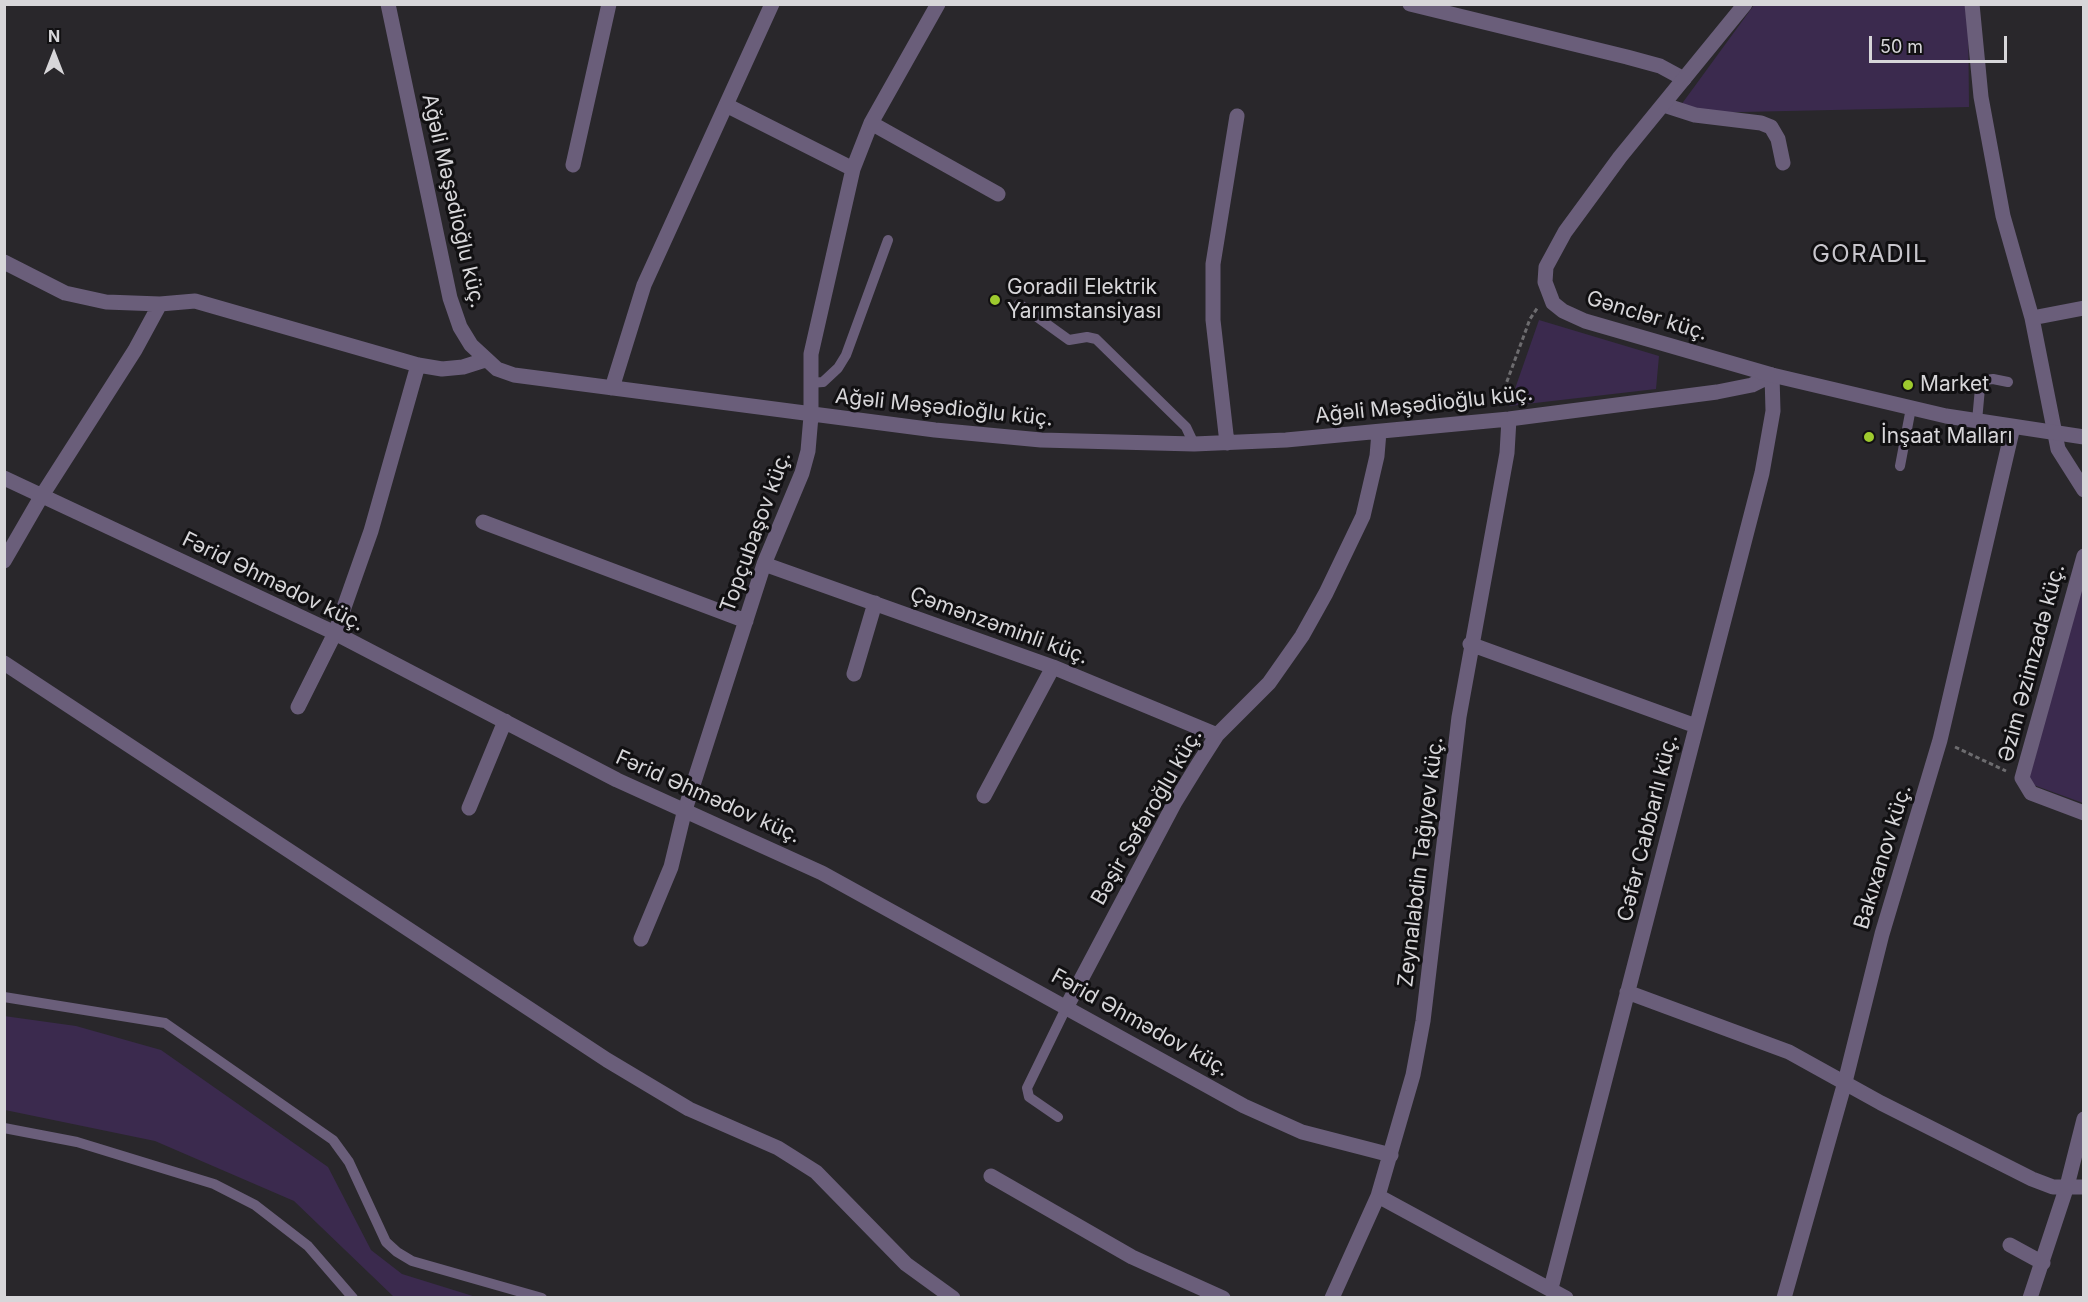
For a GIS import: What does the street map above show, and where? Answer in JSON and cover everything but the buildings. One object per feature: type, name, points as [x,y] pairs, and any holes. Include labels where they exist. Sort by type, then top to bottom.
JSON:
[{"type":"street","name":"Ağəli Məşədioğlu küç.","points":[[388,4],[450,298],[460,327],[484,360],[497,369],[514,375],[812,416],[1041,440],[1194,444],[1379,432],[1505,419],[1716,392],[1752,385],[1772,375]]},
{"type":"street","points":[[573,165],[609,4]]},
{"type":"street","points":[[612,388],[644,285],[728,106],[772,4]]},
{"type":"street","name":"Topçubaşov küç.","points":[[641,939],[671,867],[684,813],[765,564],[802,473],[808,451],[812,416],[810,383],[812,354],[853,169],[871,123],[938,4]]},
{"type":"street","points":[[1410,4],[1660,66],[1684,79]]},
{"type":"street","points":[[1548,293],[1545,282],[1546,267],[1552,252],[1589,197],[1745,4]]},
{"type":"street","points":[[1972,4],[1981,97],[2001,206],[2032,318],[2055,433],[2064,462],[2084,490]]},
{"type":"street","points":[[1664,105],[1695,116],[1761,123],[1771,127],[1778,139],[1783,163]]},
{"type":"street","points":[[728,106],[853,169]]},
{"type":"street","points":[[1227,443],[1213,320],[1213,264],[1238,116]]},
{"type":"street","points":[[871,123],[998,194]]},
{"type":"street","points":[[4,262],[65,293],[106,302],[160,304],[195,301],[442,369],[463,367],[484,360]]},
{"type":"street","name":"Gənclər küç.","points":[[1548,293],[1553,303],[1563,311],[1585,321],[1772,375],[1911,408],[1977,421],[2084,437]]},
{"type":"street","points":[[4,561],[135,350],[160,304]]},
{"type":"street","points":[[2032,318],[2084,308]]},
{"type":"street","points":[[298,707],[335,633],[371,531],[418,364]]},
{"type":"street","name":"Cəfər Cabbarlı küç.","points":[[1551,1288],[1762,473],[1773,411],[1772,375]]},
{"type":"street","name":"Zeynalabdin Tağıyev küç.","points":[[1332,1298],[1378,1197],[1413,1075],[1423,1021],[1458,717],[1507,453],[1505,419]]},
{"type":"street","name":"Bakıxanov küç.","points":[[1784,1298],[1845,1082],[1882,934],[1940,740],[2013,427]]},
{"type":"street","name":"Bəşir Səfəroğlu küç.","points":[[1067,1006],[1175,802],[1217,735],[1269,683],[1302,636],[1326,593],[1363,516],[1377,456],[1379,432]]},
{"type":"street","name":"Fərid Əhmədov küç.","points":[[4,478],[335,633],[684,813],[822,873],[1067,1006],[1244,1106],[1302,1132],[1391,1155]]},
{"type":"street","points":[[483,522],[746,621]]},
{"type":"street","name":"Əzim Əzimzadə küç.","points":[[2084,556],[2022,778],[2031,793],[2084,813]]},
{"type":"street","name":"Çəmənzəminli küç.","points":[[765,564],[1053,667],[1217,735]]},
{"type":"street","points":[[854,674],[875,603]]},
{"type":"street","points":[[1470,645],[1696,726]]},
{"type":"street","points":[[4,663],[607,1060],[688,1110],[778,1148],[816,1172],[906,1264],[952,1298]]},
{"type":"street","points":[[984,796],[1053,667]]},
{"type":"street","points":[[469,808],[505,721]]},
{"type":"street","points":[[1628,992],[1789,1052],[1881,1103],[2032,1179],[2053,1187],[2084,1187]]},
{"type":"street","points":[[2030,1298],[2067,1186],[2084,1119]]},
{"type":"street","points":[[991,1176],[1132,1257],[1223,1298]]},
{"type":"street","points":[[1378,1197],[1566,1298]]},
{"type":"street","points":[[2010,1245],[2043,1263]]},
{"type":"lane","points":[[810,383],[823,382],[838,368],[846,355],[888,240]]},
{"type":"lane","points":[[1018,304],[1068,340],[1088,337],[1096,339],[1186,427],[1194,444]]},
{"type":"lane","points":[[1977,421],[1980,388],[1985,380],[2008,382]]},
{"type":"lane","points":[[1900,466],[1911,408]]},
{"type":"lane","points":[[4,996],[165,1023],[333,1140],[349,1162],[386,1242],[397,1252],[412,1260],[542,1298]]},
{"type":"lane","points":[[1058,1117],[1029,1097],[1027,1088],[1067,1006]]},
{"type":"lane","points":[[4,1128],[77,1142],[214,1184],[255,1205],[308,1246],[353,1298]]},
{"type":"path","points":[[1505,419],[1500,397],[1530,319],[1548,293]]},
{"type":"path","points":[[1940,740],[2022,778]]},
{"type":"shaded area","points":[[1754,5],[1968,5],[1969,107],[1696,113],[1681,105]]},
{"type":"shaded area","points":[[1539,320],[1659,356],[1656,389],[1509,406]]},
{"type":"shaded area","points":[[2083,580],[2083,803],[2028,783]]},
{"type":"shaded area","points":[[4,1016],[76,1026],[161,1050],[328,1167],[371,1250],[402,1274],[476,1297],[394,1297],[294,1201],[155,1141],[5,1110]]},
{"type":"place","name":"Goradil Elektrik Yarımstansiyası","points":[[995,300]]},
{"type":"place","name":"Market","points":[[1908,385]]},
{"type":"place","name":"İnşaat Malları","points":[[1869,437]]},
{"type":"district","name":"GORADIL","points":[[1870,255]]}]
